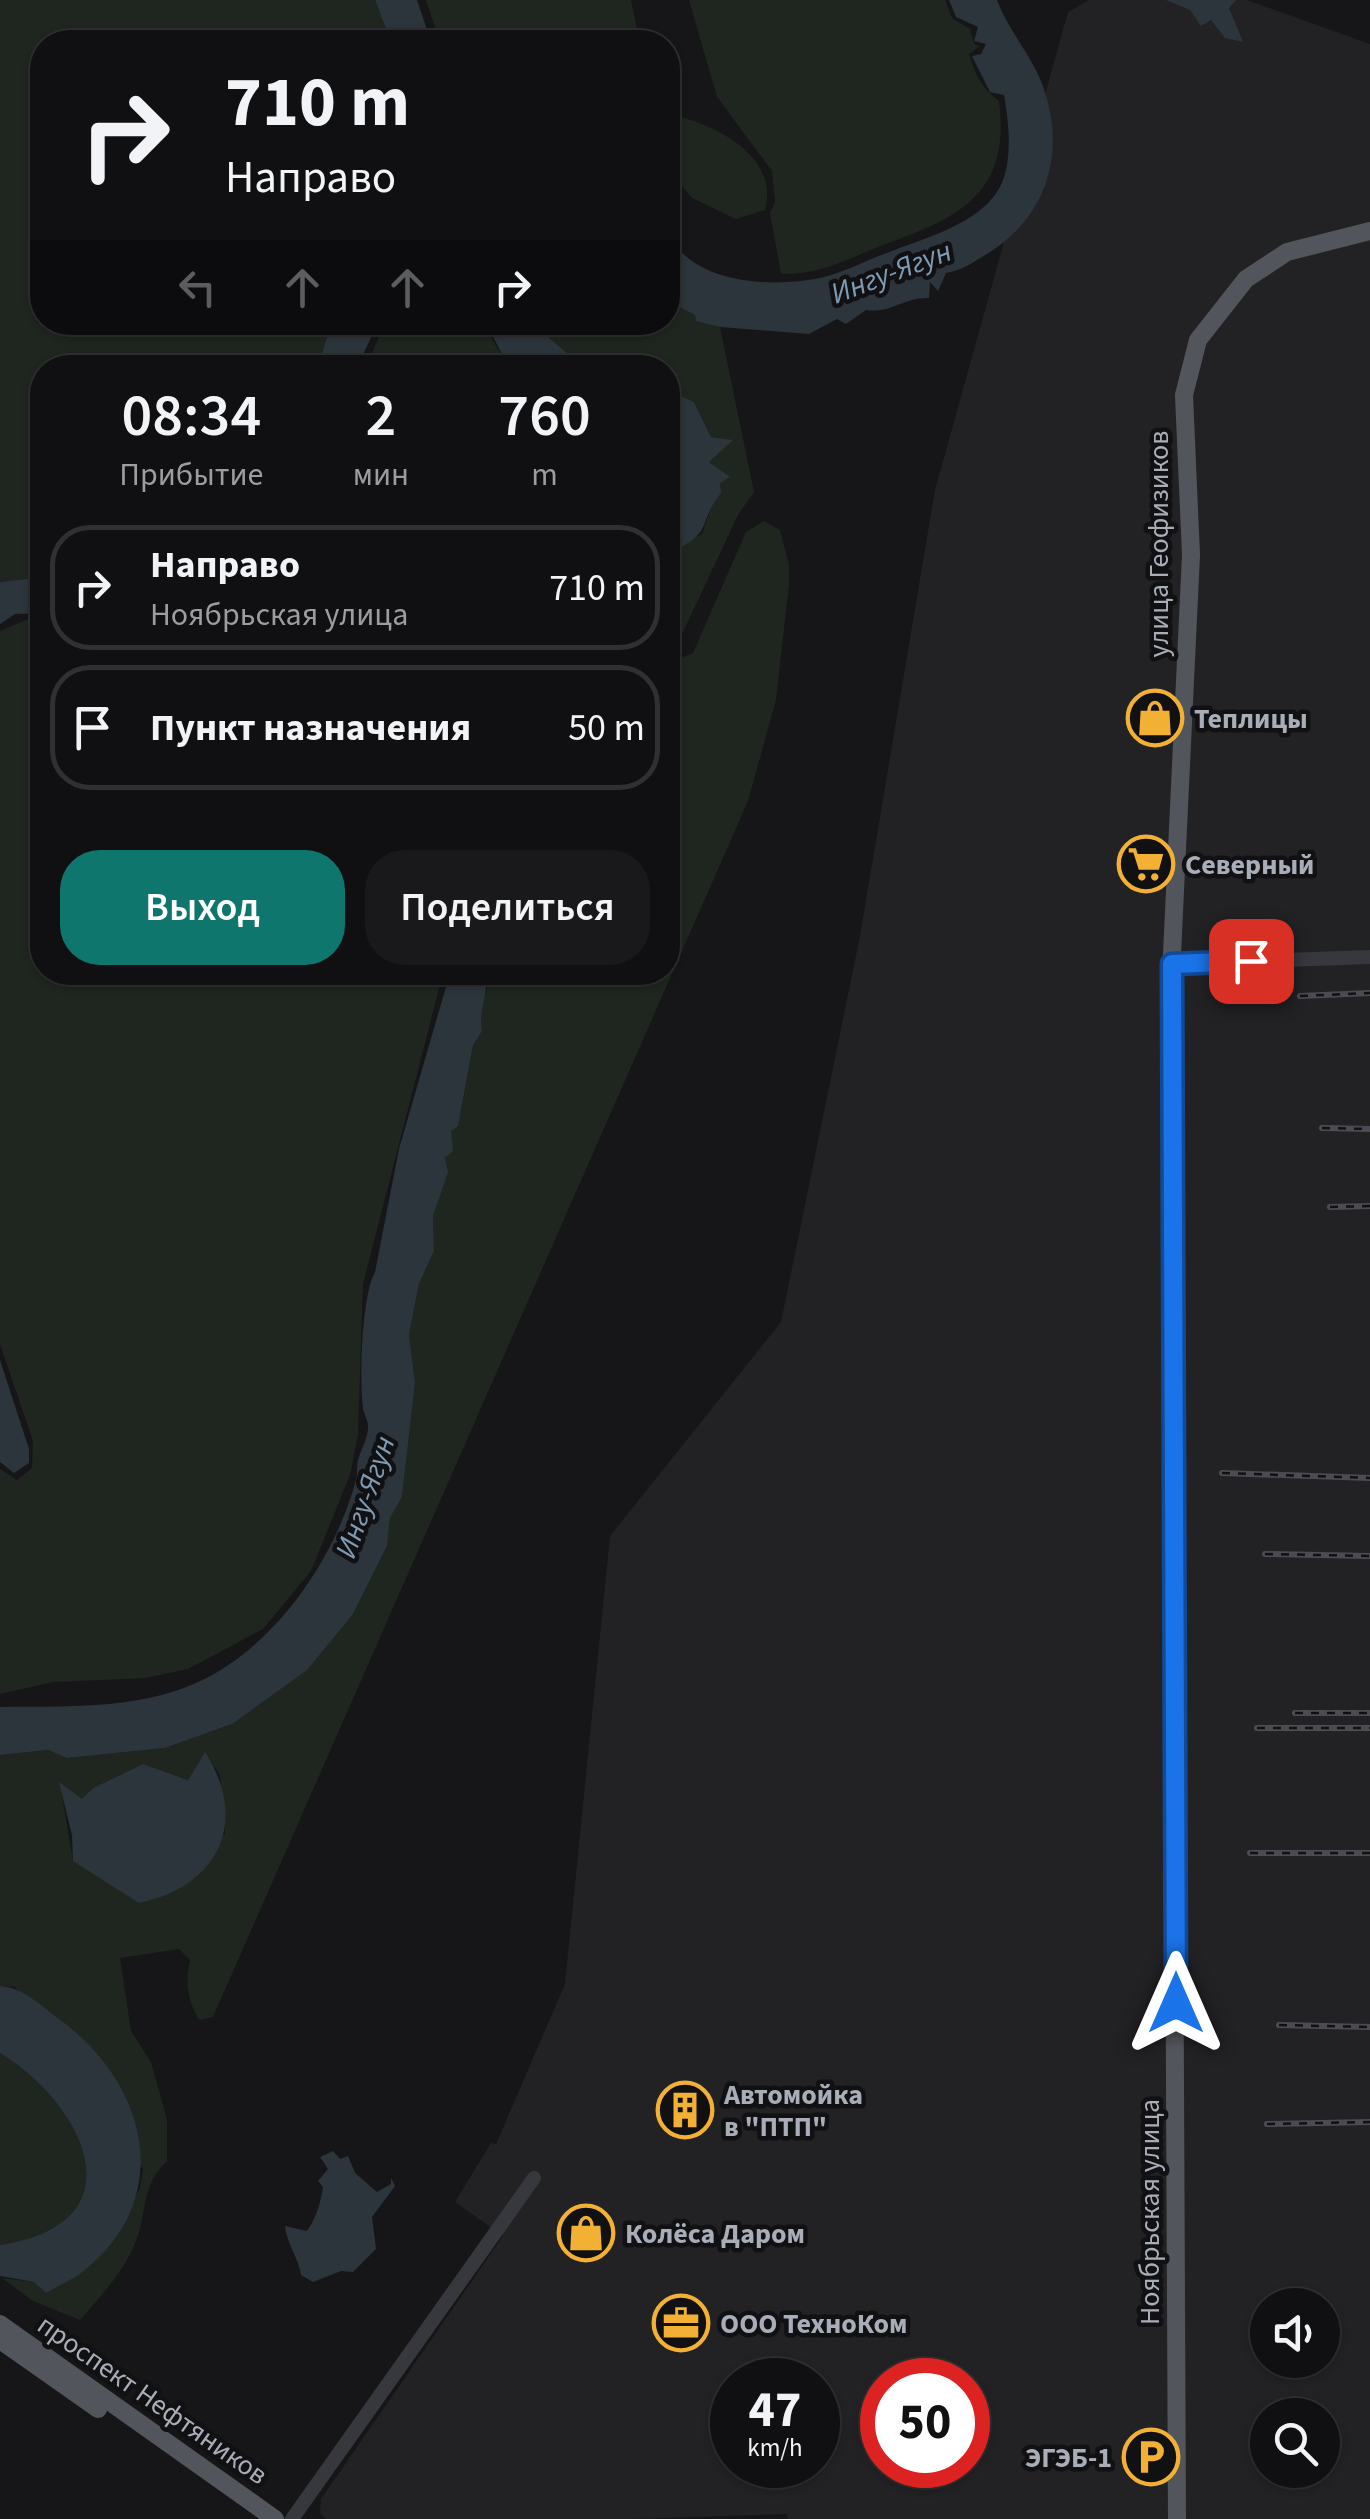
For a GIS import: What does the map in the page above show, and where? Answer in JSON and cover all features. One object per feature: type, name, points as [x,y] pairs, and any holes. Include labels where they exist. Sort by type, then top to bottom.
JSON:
[{"type":"main road","name":"улица Геофизиков","points":[[1172,964],[1190,555],[1184,406],[1190,358],[1228,296],[1264,265],[1312,243],[1370,231]]},
{"type":"main road","name":"Ноябрьская улица","points":[[1172,964],[1177,2519]]},
{"type":"main road","name":"проспект Нефтяников","points":[[0,2324],[275,2519]]},
{"type":"main road","name":"проспект Нефтяников","points":[[0,2340],[256,2519]]},
{"type":"street","points":[[1172,964],[1370,957]]},
{"type":"street","points":[[292,2519],[534,2178]]},
{"type":"shaded area","points":[[0,0],[375,0],[386,30],[30,30],[30,335],[327,335],[322,355],[30,355],[30,578],[0,582]]},
{"type":"shaded area","points":[[426,0],[631,0],[637,30],[436,30]]},
{"type":"shaded area","points":[[689,0],[945,0],[952,18],[970,29],[974,44],[980,46],[969,54],[971,61],[984,86],[999,101],[1001,133],[987,181],[974,198],[934,224],[834,265],[781,274],[770,213],[775,202],[772,171],[717,97]]},
{"type":"shaded area","points":[[1089,0],[1247,0],[1370,44],[1370,2519],[788,2519],[787,2514],[630,2519],[326,2519],[320,2513],[321,2499],[503,2236],[455,2202],[491,2143],[496,2144],[565,1984],[610,1536],[781,1322],[860,936],[935,490],[1068,12]]},
{"type":"shaded area","points":[[680,117],[739,145],[753,158],[767,190],[765,210],[736,219],[692,198],[680,184]]},
{"type":"shaded area","points":[[680,307],[720,327],[754,492],[738,515],[683,632],[680,546],[702,534],[720,482],[729,477],[709,462],[731,440],[711,437],[694,402],[680,396],[680,355],[569,355],[546,335],[680,335]]},
{"type":"shaded area","points":[[380,335],[489,335],[502,355],[371,355]]},
{"type":"shaded area","points":[[764,521],[780,530],[789,565],[789,584],[776,700],[748,801],[680,956],[680,656],[693,653],[746,532]]},
{"type":"shaded area","points":[[30,620],[30,985],[440,985],[363,1284],[358,1435],[350,1475],[311,1571],[263,1629],[188,1669],[145,1678],[53,1682],[0,1694],[0,1469],[17,1480],[32,1468],[33,1441],[0,1344],[0,631]]},
{"type":"shaded area","points":[[488,985],[667,985],[213,2017],[199,2020],[195,2012],[188,1991],[190,1960],[179,1949],[120,1958],[131,2031],[151,2062],[167,2120],[167,2161],[152,2182],[128,2258],[80,2320],[33,2301],[2,2278],[34,2282],[127,2214],[140,2188],[143,2169],[15,1987],[0,1986],[0,1755],[48,1750],[67,1758],[165,1748],[232,1724],[353,1614],[387,1546],[390,1518],[402,1497],[415,1383],[409,1334],[419,1284],[434,1251],[433,1216],[451,1130],[461,1112],[473,1046],[482,1031],[479,1014]],"holes":[[[205,1753],[220,1775],[225,1834],[73,1861],[60,1783],[82,1800],[93,1788],[143,1764],[188,1780]]]},
{"type":"shaded area","points":[[0,2053],[56,2102],[75,2132],[85,2161],[85,2189],[72,2214],[44,2233],[0,2245]]},
{"type":"water","points":[[375,0],[417,0],[427,30],[386,30]]},
{"type":"water","name":"Ингу-Ягун","points":[[949,0],[997,0],[1041,81],[1049,106],[1053,132],[1047,179],[1025,221],[1008,239],[962,268],[946,273],[938,291],[930,282],[929,298],[866,310],[846,324],[837,319],[809,334],[720,327],[696,321],[695,315],[680,307],[680,251],[696,264],[736,279],[801,281],[838,273],[935,235],[964,221],[988,203],[1002,182],[1008,157],[1004,95],[990,92],[972,56],[981,54],[986,44],[974,41],[978,27],[956,17]]},
{"type":"water","points":[[1166,0],[1236,0],[1229,8],[1243,42],[1225,38],[1211,20],[1201,26],[1190,10]]},
{"type":"water","points":[[327,335],[372,335],[363,355],[322,355]]},
{"type":"water","points":[[492,335],[546,335],[569,355],[502,355]]},
{"type":"water","points":[[680,396],[694,402],[711,437],[733,440],[709,462],[730,477],[720,483],[721,493],[699,533],[680,547]]},
{"type":"water","points":[[30,578],[30,613],[15,614],[0,624],[0,582]]},
{"type":"water","name":"Ингу-Ягун","points":[[447,985],[486,985],[482,1031],[473,1046],[458,1126],[451,1131],[453,1151],[445,1158],[448,1172],[433,1216],[434,1251],[419,1284],[409,1334],[415,1383],[402,1497],[390,1518],[387,1546],[353,1614],[307,1670],[232,1724],[165,1748],[67,1758],[48,1750],[0,1755],[0,1707],[124,1702],[196,1683],[251,1648],[297,1599],[316,1571],[346,1511],[367,1433],[361,1377],[367,1298],[399,1149]]},
{"type":"water","points":[[0,1360],[29,1449],[29,1463],[14,1473],[0,1462]]},
{"type":"water","points":[[205,1752],[225,1803],[225,1826],[206,1867],[189,1882],[166,1895],[139,1903],[73,1861],[72,1835],[59,1782],[82,1799],[93,1788],[143,1764],[188,1780]]},
{"type":"water","points":[[0,1986],[31,1998],[89,2044],[112,2074],[129,2106],[139,2139],[140,2173],[132,2207],[114,2239],[82,2273],[46,2293],[34,2282],[0,2276],[0,2245],[44,2233],[72,2214],[85,2189],[85,2161],[75,2132],[56,2102],[0,2053]]},
{"type":"water","points":[[333,2151],[340,2159],[348,2156],[355,2173],[377,2192],[391,2184],[391,2178],[395,2186],[372,2217],[376,2249],[353,2272],[341,2271],[313,2282],[301,2275],[285,2226],[307,2231],[322,2192],[318,2181],[328,2169],[320,2157]]},
{"type":"railway","points":[[1300,996],[1370,993]]},
{"type":"railway","points":[[1322,1128],[1370,1129]]},
{"type":"railway","points":[[1330,1207],[1370,1206]]},
{"type":"railway","points":[[1222,1473],[1370,1478]]},
{"type":"railway","points":[[1265,1554],[1370,1556]]},
{"type":"railway","points":[[1295,1713],[1370,1713]]},
{"type":"railway","points":[[1257,1728],[1370,1728]]},
{"type":"railway","points":[[1250,1853],[1370,1853]]},
{"type":"railway","points":[[1279,2025],[1370,2027]]},
{"type":"railway","points":[[1267,2124],[1370,2122]]},
{"type":"place","name":"Теплицы","points":[[1155,718]]},
{"type":"place","name":"Северный","points":[[1146,864]]},
{"type":"place","name":"Автомойка в \"ПТП\"","points":[[685,2110]]},
{"type":"place","name":"Колёса Даром","points":[[586,2233]]},
{"type":"place","name":"ООО ТехноКом","points":[[681,2323]]},
{"type":"place","name":"ЭГЭБ-1","points":[[1151,2457]]},
{"type":"route","points":[[1176,2003],[1172,964],[1251,961]]}]
